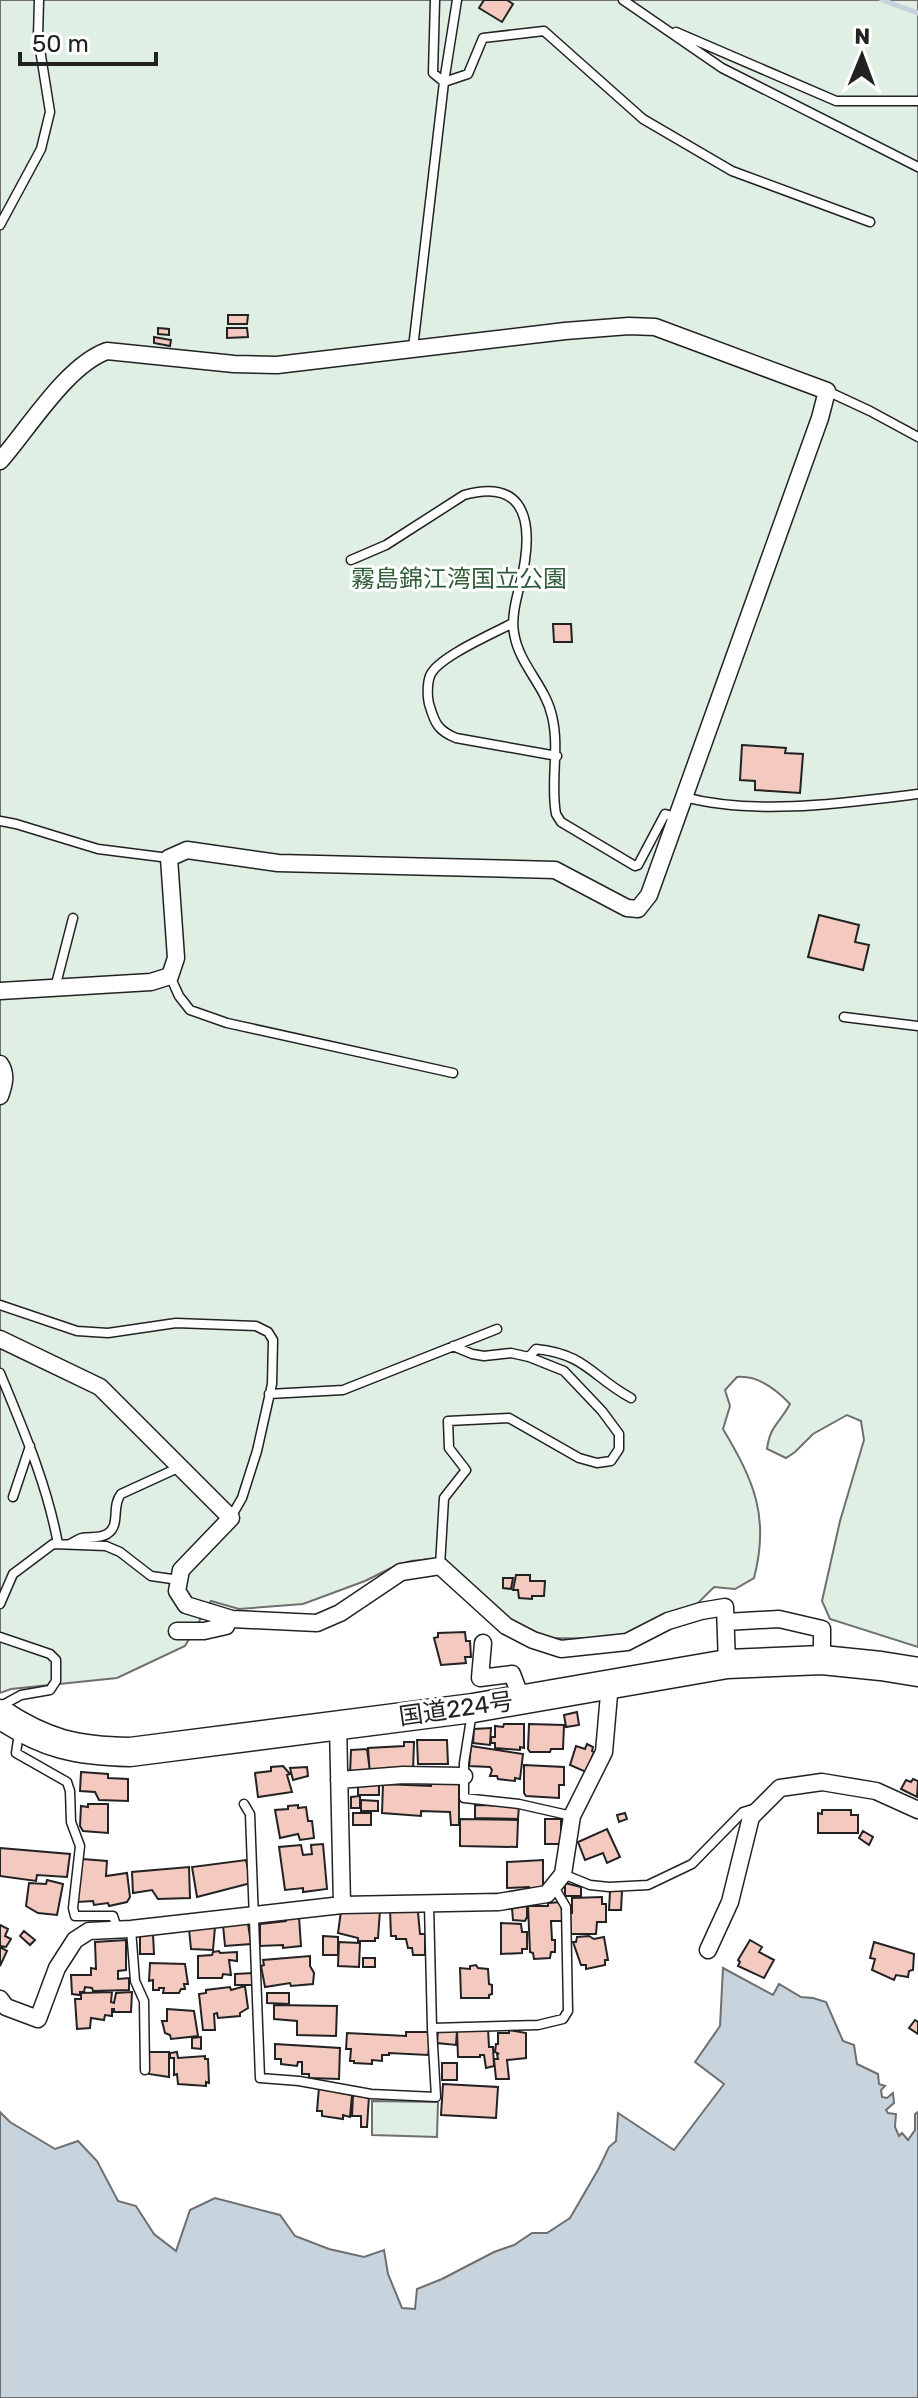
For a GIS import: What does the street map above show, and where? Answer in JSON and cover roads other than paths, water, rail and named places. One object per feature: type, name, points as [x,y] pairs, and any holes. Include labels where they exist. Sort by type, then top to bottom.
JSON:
[{"type":"highway","name":"国道224号","points":[[10,1721],[59,1744],[89,1751],[130,1752],[473,1708],[727,1664],[822,1660],[918,1672]]},
{"type":"street","points":[[0,461],[72,374],[92,356],[107,351],[234,364],[277,365],[565,331],[655,327],[827,391],[649,895],[638,909],[627,908],[555,870],[278,863],[187,850],[169,858],[176,958],[170,976],[151,982],[0,991]]},
{"type":"street","points":[[0,1064],[5,1081],[0,1096]]},
{"type":"street","points":[[0,1339],[100,1387],[231,1518],[181,1570],[177,1591],[186,1605],[229,1618],[317,1623],[340,1613],[401,1572],[440,1566],[506,1626],[533,1640],[561,1649],[627,1642],[668,1621],[725,1607],[727,1664]]},
{"type":"street","points":[[177,1631],[204,1631],[226,1626],[229,1618]]},
{"type":"street","points":[[726,1622],[779,1619],[822,1629],[822,1660]]},
{"type":"street","points":[[483,1643],[480,1678],[512,1674],[522,1700]]},
{"type":"street","points":[[0,1999],[6,2007],[38,2019],[57,1968],[75,1940],[89,1931],[342,1905],[499,1902],[547,1894],[558,1880],[572,1816],[604,1752],[610,1683]]},
{"type":"street","points":[[338,1725],[342,1905]]},
{"type":"street","points":[[339,1780],[403,1775],[464,1776]]},
{"type":"street","points":[[708,1950],[730,1902],[751,1817],[780,1788],[822,1782],[876,1791],[918,1810]]},
{"type":"lane","points":[[0,225],[41,149],[50,112],[38,37],[39,0]]},
{"type":"lane","points":[[435,0],[433,73],[444,82]]},
{"type":"lane","points":[[413,349],[444,82],[457,0]]},
{"type":"lane","points":[[623,0],[722,68],[918,167]]},
{"type":"lane","points":[[657,24],[836,101],[918,101]]},
{"type":"lane","points":[[444,82],[468,74],[483,38],[544,31],[643,119],[732,171],[870,222]]},
{"type":"lane","points":[[827,391],[918,437]]},
{"type":"lane","points":[[351,560],[386,545],[464,495],[479,491],[505,493],[515,498],[526,528],[526,557],[513,623],[517,649],[546,698],[552,716],[557,756],[554,807],[561,822],[635,866],[665,814],[676,817]]},
{"type":"lane","points":[[513,623],[439,663],[430,675],[428,701],[435,725],[456,738],[557,756]]},
{"type":"lane","points":[[683,797],[713,805],[822,806],[918,794]]},
{"type":"lane","points":[[0,821],[98,849],[169,858]]},
{"type":"lane","points":[[55,988],[73,918]]},
{"type":"lane","points":[[170,976],[190,1010],[227,1023],[453,1073]]},
{"type":"lane","points":[[844,1017],[918,1026]]},
{"type":"lane","points":[[0,1305],[77,1331],[108,1333],[176,1323],[256,1326],[268,1332],[273,1340],[272,1384],[257,1451],[242,1498],[231,1518]]},
{"type":"lane","points":[[269,1394],[343,1390],[497,1329]]},
{"type":"lane","points":[[440,1566],[444,1498],[466,1470],[449,1448],[448,1421],[509,1418],[579,1458],[597,1463],[611,1461],[619,1449],[619,1434],[564,1371],[529,1357],[511,1353],[484,1356],[453,1346]]},
{"type":"lane","points":[[529,1357],[536,1349],[558,1351],[587,1365],[613,1388],[631,1398]]},
{"type":"lane","points":[[0,1373],[52,1509],[58,1544]]},
{"type":"lane","points":[[13,1497],[30,1446]]},
{"type":"lane","points":[[69,1544],[81,1538],[101,1537],[110,1533],[114,1528],[115,1503],[121,1494],[180,1467]]},
{"type":"lane","points":[[0,1604],[13,1574],[53,1544],[106,1546],[120,1552],[151,1576],[179,1580]]},
{"type":"lane","points":[[0,1637],[50,1654],[56,1660],[56,1681],[50,1690],[21,1695],[0,1706]]},
{"type":"lane","points":[[473,1708],[464,1763],[464,1798],[519,1804],[572,1816]]},
{"type":"lane","points":[[10,1721],[16,1753],[67,1782],[71,1822],[80,1846],[73,1908],[75,1916],[113,1916],[124,1928],[135,1981],[144,2001],[145,2070]]},
{"type":"lane","points":[[244,1804],[250,1814],[256,1915],[260,2078],[299,2081],[371,2094],[436,2097],[429,1904]]},
{"type":"lane","points":[[432,2028],[538,2025],[563,2019],[568,2011],[566,1907],[558,1880],[609,1887],[648,1885],[692,1864],[743,1812],[760,1808]]},
{"type":"waterway","points":[[882,0],[918,13]]},
{"type":"park label","name":"霧島錦江湾国立公園","points":[[459,579]]}]
